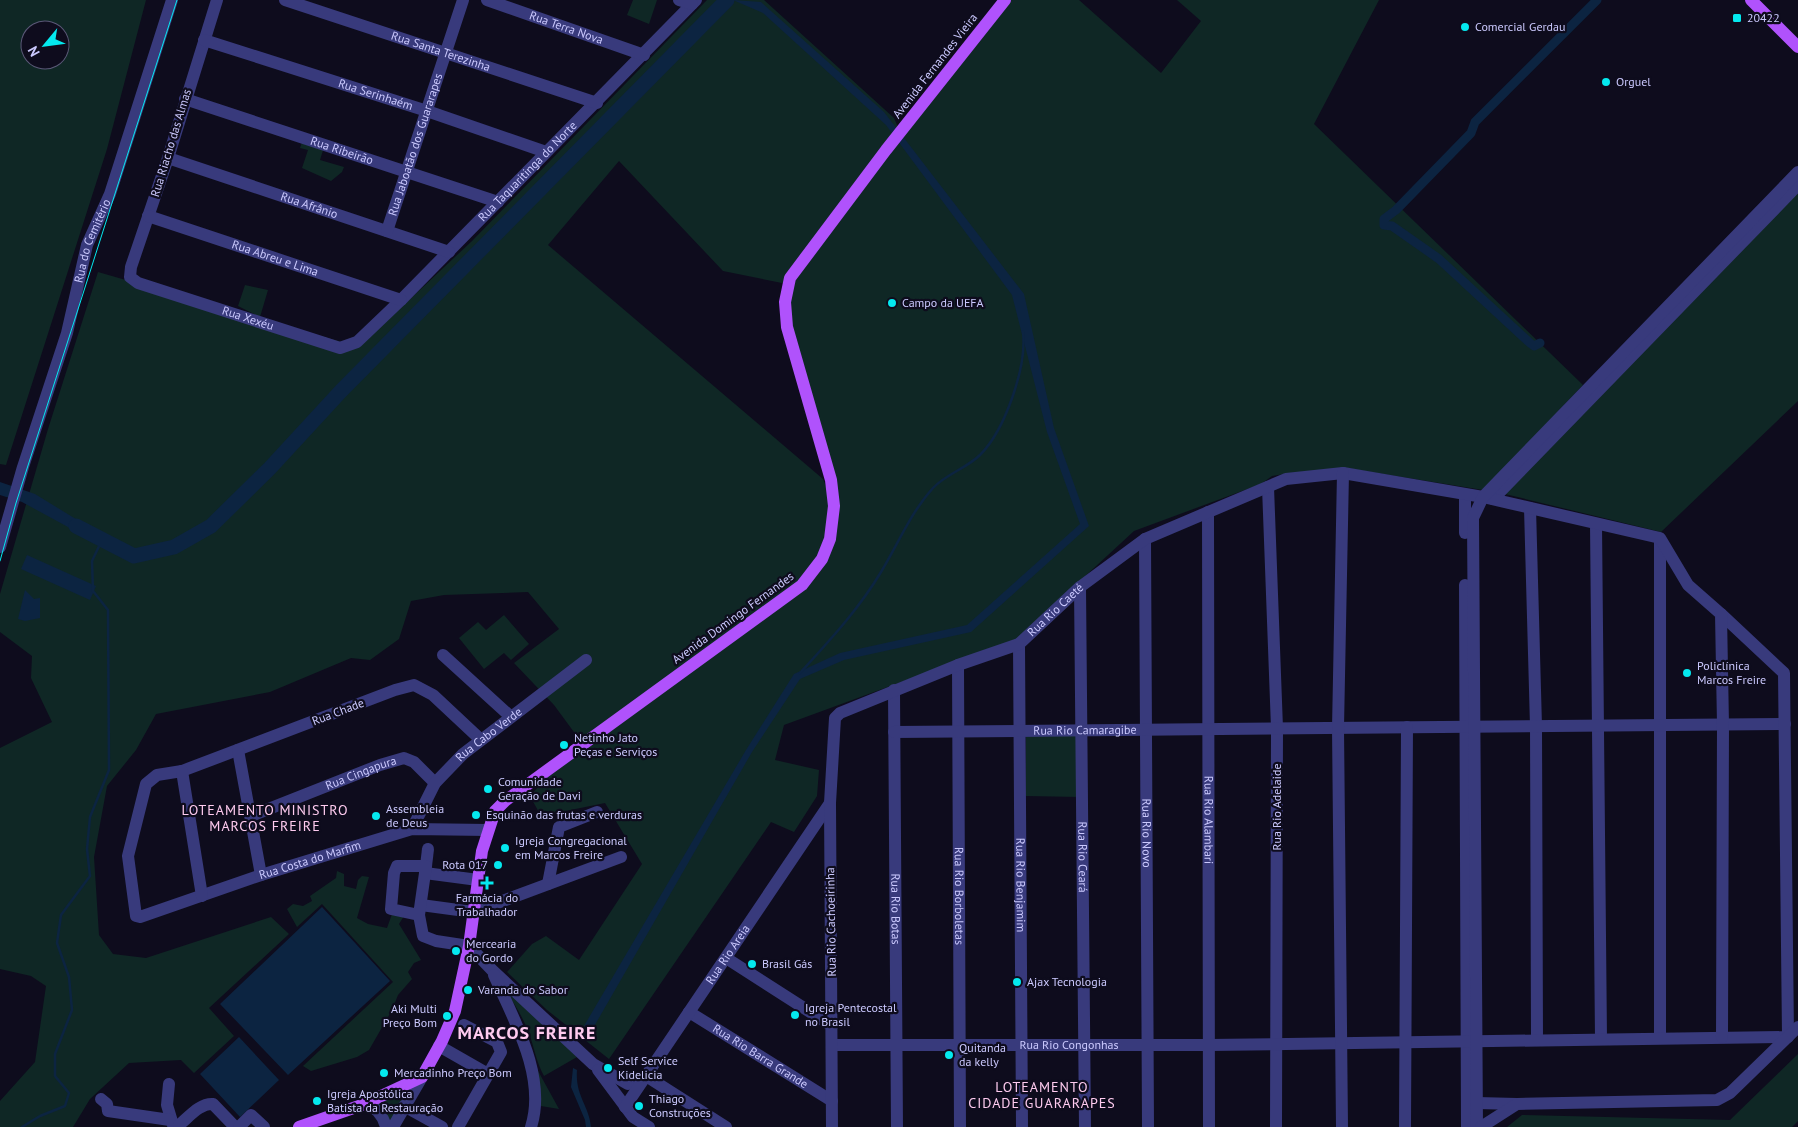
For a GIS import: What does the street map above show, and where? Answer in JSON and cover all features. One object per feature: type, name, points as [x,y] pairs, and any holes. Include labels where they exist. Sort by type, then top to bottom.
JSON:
[{"type":"main road","name":"Avenida Fernandes Vieira","points":[[886,150],[1005,0]]},
{"type":"main road","points":[[1750,0],[1798,47]]},
{"type":"main road","name":"Avenida Domingo Fernandes","points":[[473,912],[488,830],[496,811],[518,790],[785,600],[802,585],[822,559],[833,526],[834,506],[831,480],[787,327],[786,289],[790,278],[886,150]]},
{"type":"main road","points":[[298,1127],[362,1105],[422,1077],[439,1046],[455,1010],[469,946],[473,912]]},
{"type":"street","name":"Rua do Cemitério","points":[[0,547],[17,484],[67,333],[87,245],[110,194],[172,0]]},
{"type":"street","name":"Rua Riacho das Almas","points":[[138,284],[130,277],[131,267],[168,158],[217,0]]},
{"type":"street","name":"Rua Santa Terezinha","points":[[285,0],[596,103]]},
{"type":"street","name":"Rua Jaboatão dos Guararapes","points":[[387,231],[463,0]]},
{"type":"street","name":"Rua Terra Nova","points":[[487,0],[644,55]]},
{"type":"street","points":[[679,0],[694,2]]},
{"type":"street","name":"Rua Taquaritinga do Norte","points":[[357,342],[449,252],[694,2]]},
{"type":"street","name":"Rua Serinhaém","points":[[204,40],[427,111],[546,152]]},
{"type":"street","name":"Rua Ribeirão","points":[[185,99],[498,202]]},
{"type":"street","name":"Rua Afrânio","points":[[168,158],[449,252]]},
{"type":"street","points":[[1468,727],[1473,518],[1488,498],[1798,172]]},
{"type":"street","points":[[1488,498],[1798,185]]},
{"type":"street","name":"Rua Abreu e Lima","points":[[148,216],[401,300]]},
{"type":"street","name":"Rua Xexéu","points":[[138,284],[340,348],[357,342]]},
{"type":"street","points":[[1342,1127],[1338,728],[1343,473]]},
{"type":"street","name":"Rua Rio Caeté","points":[[836,718],[840,713],[894,690],[1019,644],[1080,587],[1145,539],[1286,479],[1343,473],[1488,498],[1660,538]]},
{"type":"street","name":"Rua Rio Adelaide","points":[[1268,486],[1277,728],[1276,1127]]},
{"type":"street","points":[[1465,495],[1471,1040],[1467,1127]]},
{"type":"street","points":[[1530,508],[1536,726],[1537,1039]]},
{"type":"street","name":"Rua Rio Alambari","points":[[1208,512],[1209,1127]]},
{"type":"street","points":[[1596,524],[1601,1039]]},
{"type":"street","points":[[1660,538],[1688,585],[1784,673],[1788,1037]]},
{"type":"street","points":[[1660,538],[1660,1038]]},
{"type":"street","name":"Rua Rio Novo","points":[[1145,539],[1148,1127]]},
{"type":"street","name":"Rua Rio Ceará","points":[[1080,587],[1085,1127]]},
{"type":"street","points":[[1720,614],[1723,725],[1722,1037]]},
{"type":"street","name":"Rua Rio Benjamim","points":[[1019,644],[1022,1127]]},
{"type":"street","points":[[443,655],[510,716]]},
{"type":"street","name":"Rua Cabo Verde","points":[[412,828],[435,783],[480,739],[586,660]]},
{"type":"street","name":"Rua Rio Borboletas","points":[[958,665],[960,1127]]},
{"type":"street","name":"Rua Chade","points":[[138,918],[128,856],[146,784],[157,775],[182,770],[395,690],[414,685],[433,695],[480,739]]},
{"type":"street","name":"Rua Rio Botas","points":[[894,690],[897,1127]]},
{"type":"street","name":"Rua Rio Cachoeirinha","points":[[832,1127],[833,1045],[830,803],[836,718]]},
{"type":"street","name":"Rua Rio Camaragibe","points":[[894,732],[1785,724]]},
{"type":"street","points":[[1405,1127],[1407,1040],[1407,727]]},
{"type":"street","points":[[238,750],[261,875]]},
{"type":"street","name":"Rua Cingapura","points":[[251,816],[404,758],[414,762],[435,783]]},
{"type":"street","points":[[182,770],[202,896]]},
{"type":"street","name":"Rua Rio Areia","points":[[625,1107],[830,803]]},
{"type":"street","points":[[548,884],[559,827],[597,812]]},
{"type":"street","name":"Rua Costa do Marfim","points":[[138,918],[261,875],[412,828],[488,830]]},
{"type":"street","points":[[428,849],[420,910],[421,934],[426,939],[469,946],[492,970],[593,1064],[635,1122],[649,1127]]},
{"type":"street","points":[[478,880],[400,864],[394,872],[391,909],[396,912],[420,910],[473,912],[621,857]]},
{"type":"street","points":[[726,958],[832,1026]]},
{"type":"street","points":[[492,970],[518,1028],[528,1058],[535,1106],[531,1127]]},
{"type":"street","name":"Rua Rio Barra Grande","points":[[689,1012],[832,1101]]},
{"type":"street","points":[[458,1127],[502,1052],[497,1042],[464,1025]]},
{"type":"street","points":[[1477,1102],[1517,1104],[1717,1100],[1730,1093],[1798,1027]]},
{"type":"street","name":"Rua Rio Congonhas","points":[[833,1045],[1209,1045],[1407,1040],[1788,1037]]},
{"type":"street","points":[[1471,1040],[1477,1102],[1476,1127]]},
{"type":"street","points":[[439,1046],[488,1074]]},
{"type":"street","points":[[593,1064],[628,1084],[644,1079],[726,1127]]},
{"type":"street","points":[[393,1127],[422,1077]]},
{"type":"street","points":[[169,1084],[167,1105],[175,1124]]},
{"type":"street","points":[[101,1099],[107,1104],[108,1111],[175,1124],[208,1103],[213,1104],[237,1127],[251,1115],[264,1127]]},
{"type":"street","points":[[362,1105],[367,1104],[377,1111],[386,1127]]},
{"type":"street","points":[[1481,1127],[1517,1104]]},
{"type":"street","points":[[404,1106],[442,1127]]},
{"type":"green space","points":[[0,0],[146,0],[107,149],[6,465],[0,464]]},
{"type":"green space","points":[[633,0],[657,0],[649,24],[627,15]]},
{"type":"green space","points":[[707,0],[721,0],[484,241],[514,215],[727,0],[764,0],[894,118],[900,132],[1005,0],[1079,0],[1161,73],[1201,21],[1177,0],[1379,0],[1314,124],[1583,385],[1483,490],[1346,468],[1272,476],[1261,484],[1134,531],[1016,640],[784,725],[775,760],[819,770],[817,796],[794,832],[771,822],[609,1059],[547,1010],[507,972],[532,944],[546,936],[579,960],[642,864],[605,803],[541,816],[530,796],[570,752],[582,743],[554,705],[514,663],[559,629],[528,592],[444,595],[411,601],[399,639],[370,660],[351,658],[270,692],[156,714],[136,750],[107,786],[94,857],[99,935],[113,954],[146,958],[271,917],[289,934],[209,1008],[234,1036],[194,1073],[181,1060],[129,1063],[90,1099],[73,1127],[0,1127],[0,1101],[35,1062],[46,986],[31,976],[0,969],[0,748],[52,722],[31,678],[32,656],[0,632],[0,594],[48,429],[98,272],[359,347],[472,241]],"holes":[[[619,161],[723,271],[787,284],[787,327],[833,504],[823,479],[548,245]]]},
{"type":"green space","points":[[303,139],[324,147],[320,160],[344,167],[342,172],[331,181],[302,168],[308,150],[300,148]]},
{"type":"green space","points":[[1798,190],[1798,401],[1661,532],[1505,494]]},
{"type":"green space","points":[[245,285],[268,290],[260,317],[238,306]]},
{"type":"green space","points":[[504,615],[529,644],[511,660],[504,653],[484,669],[459,638],[478,622],[486,630]]},
{"type":"green space","points":[[1026,732],[1080,733],[1080,797],[1026,796]]},
{"type":"green space","points":[[337,871],[344,874],[344,886],[356,889],[358,880],[362,876],[369,877],[357,918],[368,924],[387,928],[392,914],[404,916],[399,924],[421,960],[414,963],[408,972],[412,979],[398,995],[392,1010],[369,1050],[357,1057],[311,1071],[303,1066],[393,982],[322,904],[297,927],[287,909],[293,904],[303,906],[312,901],[310,896],[336,878]]},
{"type":"green space","points":[[499,980],[577,1057],[544,1076],[525,1023]]},
{"type":"green space","points":[[1798,1054],[1798,1121],[1792,1127],[1507,1127],[1522,1115],[1730,1120]]},
{"type":"green space","points":[[537,1069],[559,1109],[541,1106]]},
{"type":"green space","points":[[410,1086],[390,1127],[376,1103]]},
{"type":"water","points":[[733,0],[761,2],[884,112],[1024,294],[1054,428],[1089,526],[971,632],[844,660],[800,679],[752,752],[592,1030],[584,1026],[746,750],[794,674],[840,653],[967,625],[1080,524],[1047,432],[1012,295],[886,125],[763,13]]},
{"type":"water","points":[[0,482],[35,494],[97,532],[90,539],[22,502],[0,495]]},
{"type":"water","points":[[27,555],[96,586],[90,600],[21,569]]},
{"type":"water","points":[[25,590],[34,599],[40,598],[40,618],[25,621],[18,619]]},
{"type":"water","points":[[322,907],[390,981],[288,1075],[220,1004]]},
{"type":"water","points":[[239,1037],[279,1080],[240,1117],[200,1074]]},
{"type":"water","points":[[573,1068],[577,1070],[578,1087],[588,1112],[591,1127],[586,1127],[585,1120],[571,1087]]},
{"type":"waterway","points":[[76,526],[134,556],[174,547],[211,526],[270,468],[341,391],[727,0]]},
{"type":"waterway","points":[[1540,343],[1534,346],[1530,343],[1439,259],[1392,226],[1384,225],[1384,219],[1396,210],[1471,133],[1475,122],[1597,0]]},
{"type":"waterway","points":[[800,673],[863,599],[925,497],[938,483],[975,460],[989,444],[1006,414],[1018,380],[1023,332]]},
{"type":"waterway","points":[[22,1127],[40,1116],[65,1106],[69,1093],[55,1076],[55,1054],[72,1010],[69,977],[57,943],[61,915],[90,876],[87,849],[90,817],[109,770],[108,610],[93,591],[92,561],[102,540]]},
{"type":"waterway","points":[[585,1032],[589,1025]]},
{"type":"tram line","points":[[0,561],[16,503],[177,0]]},
{"type":"place","name":"20422","points":[[1737,18]]},
{"type":"place","name":"Comercial Gerdau","points":[[1465,27]]},
{"type":"place","name":"Orguel","points":[[1606,82]]},
{"type":"place","name":"Campo da UEFA","points":[[892,303]]},
{"type":"place","name":"Policlínica Marcos Freire","points":[[1687,673]]},
{"type":"place","name":"Netinho Jato Peças e Serviços","points":[[564,745]]},
{"type":"place","name":"Comunidade Geração de Davi","points":[[488,789]]},
{"type":"place","name":"Esquinão das frutas e verduras","points":[[476,815]]},
{"type":"place","name":"Assembleia de Deus","points":[[376,816]]},
{"type":"place","name":"Igreja Congregacional em Marcos Freire","points":[[505,848]]},
{"type":"place","name":"Rota 017","points":[[498,865]]},
{"type":"place","name":"Farmácia do Trabalhador","points":[[487,883]]},
{"type":"place","name":"Mercearia do Gordo","points":[[456,951]]},
{"type":"place","name":"Brasil Gás","points":[[752,964]]},
{"type":"place","name":"Ajax Tecnologia","points":[[1017,982]]},
{"type":"place","name":"Varanda do Sabor","points":[[468,990]]},
{"type":"place","name":"Igreja Pentecostal no Brasil","points":[[795,1015]]},
{"type":"place","name":"Aki Multi Preço Bom","points":[[447,1016]]},
{"type":"place","name":"Quitanda da kelly","points":[[949,1055]]},
{"type":"place","name":"Self Service Kidelicia","points":[[608,1068]]},
{"type":"place","name":"Mercadinho Preço Bom","points":[[384,1073]]},
{"type":"place","name":"Igreja Apostólica Batista da Restauração","points":[[317,1101]]},
{"type":"place","name":"Thiago Construções","points":[[639,1106]]},
{"type":"district","name":"LOTEAMENTO MINISTRO MARCOS FREIRE","points":[[265,818]]},
{"type":"district","name":"MARCOS FREIRE","points":[[527,1033]]},
{"type":"district","name":"LOTEAMENTO CIDADE GUARARAPES","points":[[1042,1096]]}]
